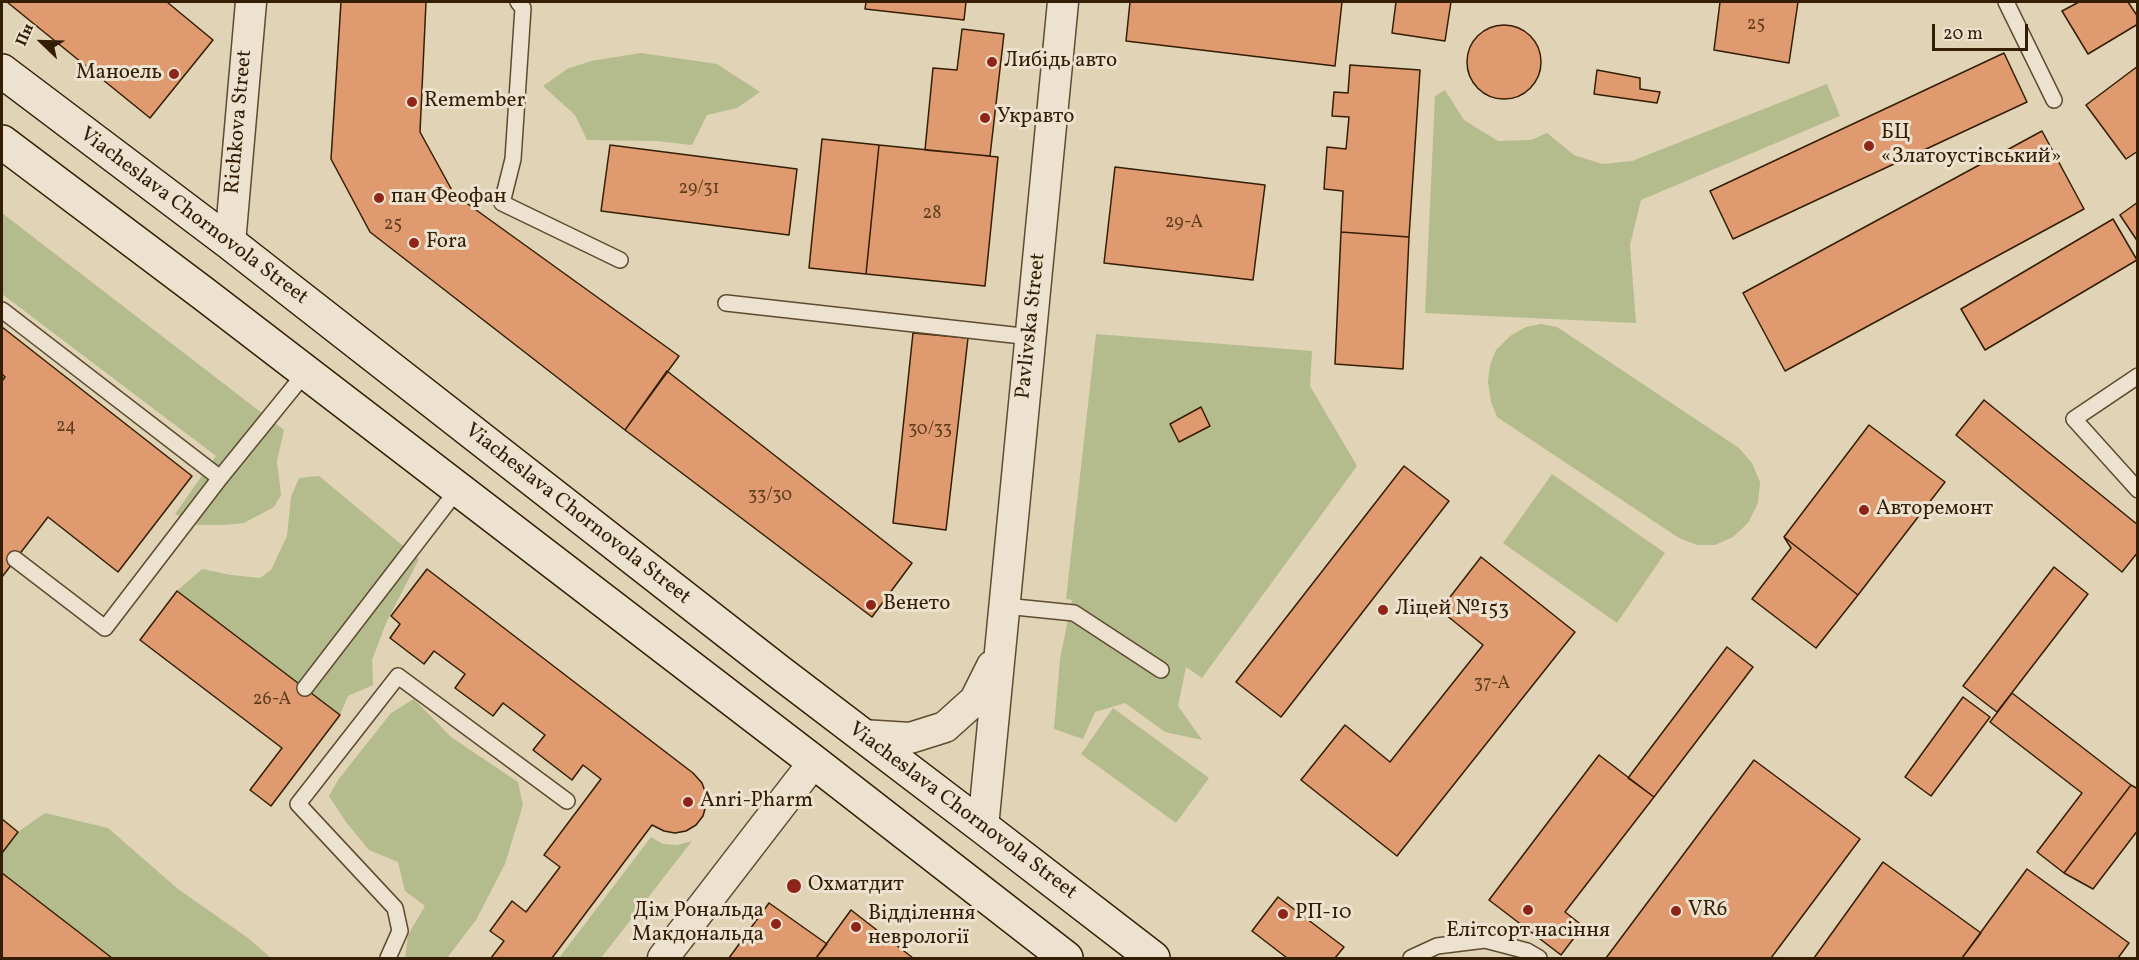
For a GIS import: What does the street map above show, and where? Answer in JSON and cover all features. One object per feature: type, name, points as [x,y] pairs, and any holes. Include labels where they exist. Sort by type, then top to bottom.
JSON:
[{"type":"main road","name":"Viacheslava Chornovola Street","points":[[2,71],[230,243],[759,656],[1153,958]]},
{"type":"main road","points":[[2,142],[306,372],[1066,958]]},
{"type":"street","name":"Richkova Street","points":[[230,243],[251,2]]},
{"type":"street","name":"Pavlivska Street","points":[[983,827],[1064,2]]},
{"type":"street","name":"Pavlivska Street","points":[[862,735],[910,738],[945,727],[975,700],[1000,650]]},
{"type":"street","points":[[663,958],[814,762]]},
{"type":"lane","points":[[518,2],[523,8],[513,159],[502,203],[620,260]]},
{"type":"lane","points":[[2006,2],[2054,100]]},
{"type":"lane","points":[[726,303],[1031,337]]},
{"type":"lane","points":[[2,310],[220,478]]},
{"type":"lane","points":[[15,559],[105,628],[220,478],[306,372]]},
{"type":"lane","points":[[2138,376],[2074,419],[2138,490]]},
{"type":"lane","points":[[305,688],[458,489]]},
{"type":"lane","points":[[1005,606],[1074,613],[1161,670]]},
{"type":"lane","points":[[388,958],[400,931],[395,908],[298,804],[398,676],[567,801]]},
{"type":"lane","points":[[1411,958],[1437,946],[1485,939],[1527,951],[1539,958]]},
{"type":"green space","points":[[641,53],[717,64],[760,92],[737,108],[707,115],[692,145],[657,141],[587,140],[575,115],[543,86],[567,69],[591,61]]},
{"type":"green space","points":[[1827,84],[1840,116],[1641,200],[1630,245],[1636,323],[1425,313],[1435,96],[1445,90],[1464,120],[1498,141],[1531,140],[1547,133],[1574,155],[1602,164],[1632,161]]},
{"type":"green space","points":[[2,213],[284,430],[277,461],[281,495],[274,507],[244,523],[223,525],[198,525],[175,514],[216,456],[2,294]]},
{"type":"green space","points":[[1541,324],[1557,327],[1739,448],[1752,463],[1760,482],[1758,503],[1748,523],[1733,537],[1715,545],[1697,545],[1679,538],[1497,417],[1491,402],[1488,382],[1490,365],[1496,350],[1510,336],[1526,327]]},
{"type":"green space","points":[[1096,334],[1312,351],[1310,386],[1357,466],[1202,678],[1186,667],[1178,706],[1202,740],[1165,732],[1125,703],[1095,712],[1083,739],[1054,729],[1060,659],[1072,600],[1066,599]]},
{"type":"green space","points":[[1552,474],[1665,553],[1617,623],[1503,543]]},
{"type":"green space","points":[[319,476],[419,559],[386,623],[372,660],[373,685],[348,696],[340,715],[177,591],[202,569],[260,578],[271,570],[287,536],[291,497],[299,478]]},
{"type":"green space","points":[[414,699],[451,737],[518,782],[523,805],[505,864],[476,920],[447,958],[405,958],[408,935],[425,906],[405,891],[398,862],[369,850],[346,822],[329,796],[338,780],[391,713]]},
{"type":"green space","points":[[1113,708],[1209,778],[1176,823],[1081,754]]},
{"type":"green space","points":[[45,813],[108,828],[178,889],[248,938],[271,958],[112,958],[2,873],[2,853],[18,832]]},
{"type":"green space","points":[[651,837],[663,844],[677,845],[692,841],[601,958],[559,958]]},
{"type":"building","points":[[7,2],[167,2],[213,40],[150,118]]},
{"type":"building","points":[[341,2],[426,2],[420,132],[454,194],[679,356],[625,430],[370,232],[331,159]]},
{"type":"building","points":[[866,2],[966,2],[964,20],[865,9]]},
{"type":"building","points":[[1130,2],[1342,2],[1335,66],[1126,41]]},
{"type":"building","points":[[1396,2],[1451,2],[1445,41],[1392,33]]},
{"type":"building","points":[[1720,2],[1798,2],[1789,63],[1714,50]]},
{"type":"building","points":[[2079,2],[2128,2],[2138,17],[2138,24],[2088,54],[2062,11]]},
{"type":"building","points":[[1497,25],[1511,25],[1525,31],[1535,41],[1541,55],[1539,76],[1525,93],[1511,99],[1497,99],[1483,93],[1473,83],[1467,69],[1467,55],[1473,41],[1483,31]]},
{"type":"building","points":[[962,29],[1004,34],[990,156],[925,150],[933,68],[957,70]]},
{"type":"building","name":"БЦ «Златоустівський»","points":[[2004,53],[2027,102],[1733,239],[1710,191]]},
{"type":"building","points":[[1350,65],[1420,70],[1409,237],[1341,232],[1343,191],[1324,189],[1327,147],[1346,149],[1349,117],[1332,116],[1334,92],[1348,93]]},
{"type":"building","points":[[2138,66],[2138,151],[2126,159],[2086,105]]},
{"type":"building","points":[[1597,70],[1640,78],[1640,89],[1660,92],[1657,103],[1594,94]]},
{"type":"building","points":[[2042,131],[2084,209],[1785,371],[1743,293]]},
{"type":"building","points":[[822,139],[879,145],[866,274],[809,268]]},
{"type":"building","points":[[610,145],[797,169],[789,235],[601,211]]},
{"type":"building","points":[[879,145],[998,157],[985,286],[866,274]]},
{"type":"building","points":[[1115,167],[1265,185],[1253,280],[1104,263]]},
{"type":"building","points":[[2138,202],[2138,242],[2120,215]]},
{"type":"building","points":[[2113,219],[2137,260],[1985,350],[1961,309]]},
{"type":"building","points":[[1341,232],[1409,237],[1403,369],[1335,364]]},
{"type":"building","points":[[2,327],[192,476],[118,572],[48,517],[2,577],[2,381],[5,377],[2,374]]},
{"type":"building","points":[[913,333],[968,338],[946,530],[893,523]]},
{"type":"building","points":[[667,371],[912,563],[872,617],[625,430]]},
{"type":"building","points":[[1984,400],[2138,525],[2138,552],[2122,572],[1956,435]]},
{"type":"building","points":[[1201,407],[1210,426],[1179,442],[1170,424]]},
{"type":"building","name":"Авторемонт","points":[[1869,425],[1945,482],[1858,595],[1784,537]]},
{"type":"building","points":[[1404,466],[1449,501],[1281,717],[1236,682]]},
{"type":"building","points":[[1784,537],[1858,595],[1816,648],[1752,599],[1791,548]]},
{"type":"building","points":[[1481,557],[1575,632],[1397,856],[1301,780],[1345,725],[1390,762],[1483,645],[1440,610]]},
{"type":"building","points":[[2054,567],[2088,594],[1997,712],[1963,686]]},
{"type":"building","points":[[427,569],[693,773],[702,783],[706,794],[703,816],[696,825],[686,831],[675,833],[652,825],[552,958],[491,958],[504,941],[490,931],[512,901],[526,912],[560,867],[544,855],[601,779],[583,765],[572,780],[533,750],[545,735],[503,703],[493,716],[455,688],[465,674],[434,651],[424,664],[390,638],[400,624],[391,616]]},
{"type":"building","points":[[177,591],[340,715],[271,806],[250,790],[282,748],[140,640]]},
{"type":"building","points":[[1727,647],[1753,667],[1654,797],[1628,778]]},
{"type":"building","points":[[2012,693],[2131,785],[2064,873],[2037,852],[2082,793],[1990,722]]},
{"type":"building","points":[[1963,697],[1990,717],[1931,796],[1905,777]]},
{"type":"building","points":[[1599,755],[1654,797],[1565,912],[1583,926],[1561,955],[1489,900]]},
{"type":"building","points":[[1754,760],[1860,839],[1771,958],[1606,958]]},
{"type":"building","points":[[2131,785],[2138,789],[2138,830],[2093,889],[2064,873]]},
{"type":"building","points":[[2,819],[18,832],[2,853]]},
{"type":"building","points":[[1883,862],[1981,933],[1962,958],[1814,958]]},
{"type":"building","points":[[2027,869],[2129,943],[2118,958],[1962,958]]},
{"type":"building","points":[[2,873],[76,930],[112,958],[2,958]]},
{"type":"building","name":"РП-10","points":[[1278,897],[1344,947],[1335,958],[1287,958],[1252,931]]},
{"type":"building","name":"Дім Рональда Макдональда","points":[[769,903],[827,944],[816,958],[729,958]]},
{"type":"building","name":"Відділення неврології","points":[[851,910],[913,958],[816,958]]},
{"type":"place","name":"Либідь авто","points":[[992,62]]},
{"type":"place","name":"Маноель","points":[[174,74]]},
{"type":"place","name":"Remember","points":[[412,102]]},
{"type":"place","name":"Укравто","points":[[985,118]]},
{"type":"place","name":"БЦ «Златоустівський»","points":[[1869,146]]},
{"type":"place","name":"пан Феофан","points":[[379,198]]},
{"type":"place","name":"Fora","points":[[414,243]]},
{"type":"place","name":"Авторемонт","points":[[1864,510]]},
{"type":"place","name":"Венето","points":[[871,605]]},
{"type":"place","name":"Ліцей №153","points":[[1383,610]]},
{"type":"place","name":"Anri-Pharm","points":[[688,802]]},
{"type":"place","name":"Охматдит","points":[[794,886]]},
{"type":"place","name":"Елітсорт насіння","points":[[1528,910]]},
{"type":"place","name":"VR6","points":[[1676,911]]},
{"type":"place","name":"РП-10","points":[[1283,914]]},
{"type":"place","name":"Дім Рональда Макдональда","points":[[776,924]]},
{"type":"place","name":"Відділення неврології","points":[[856,927]]}]
